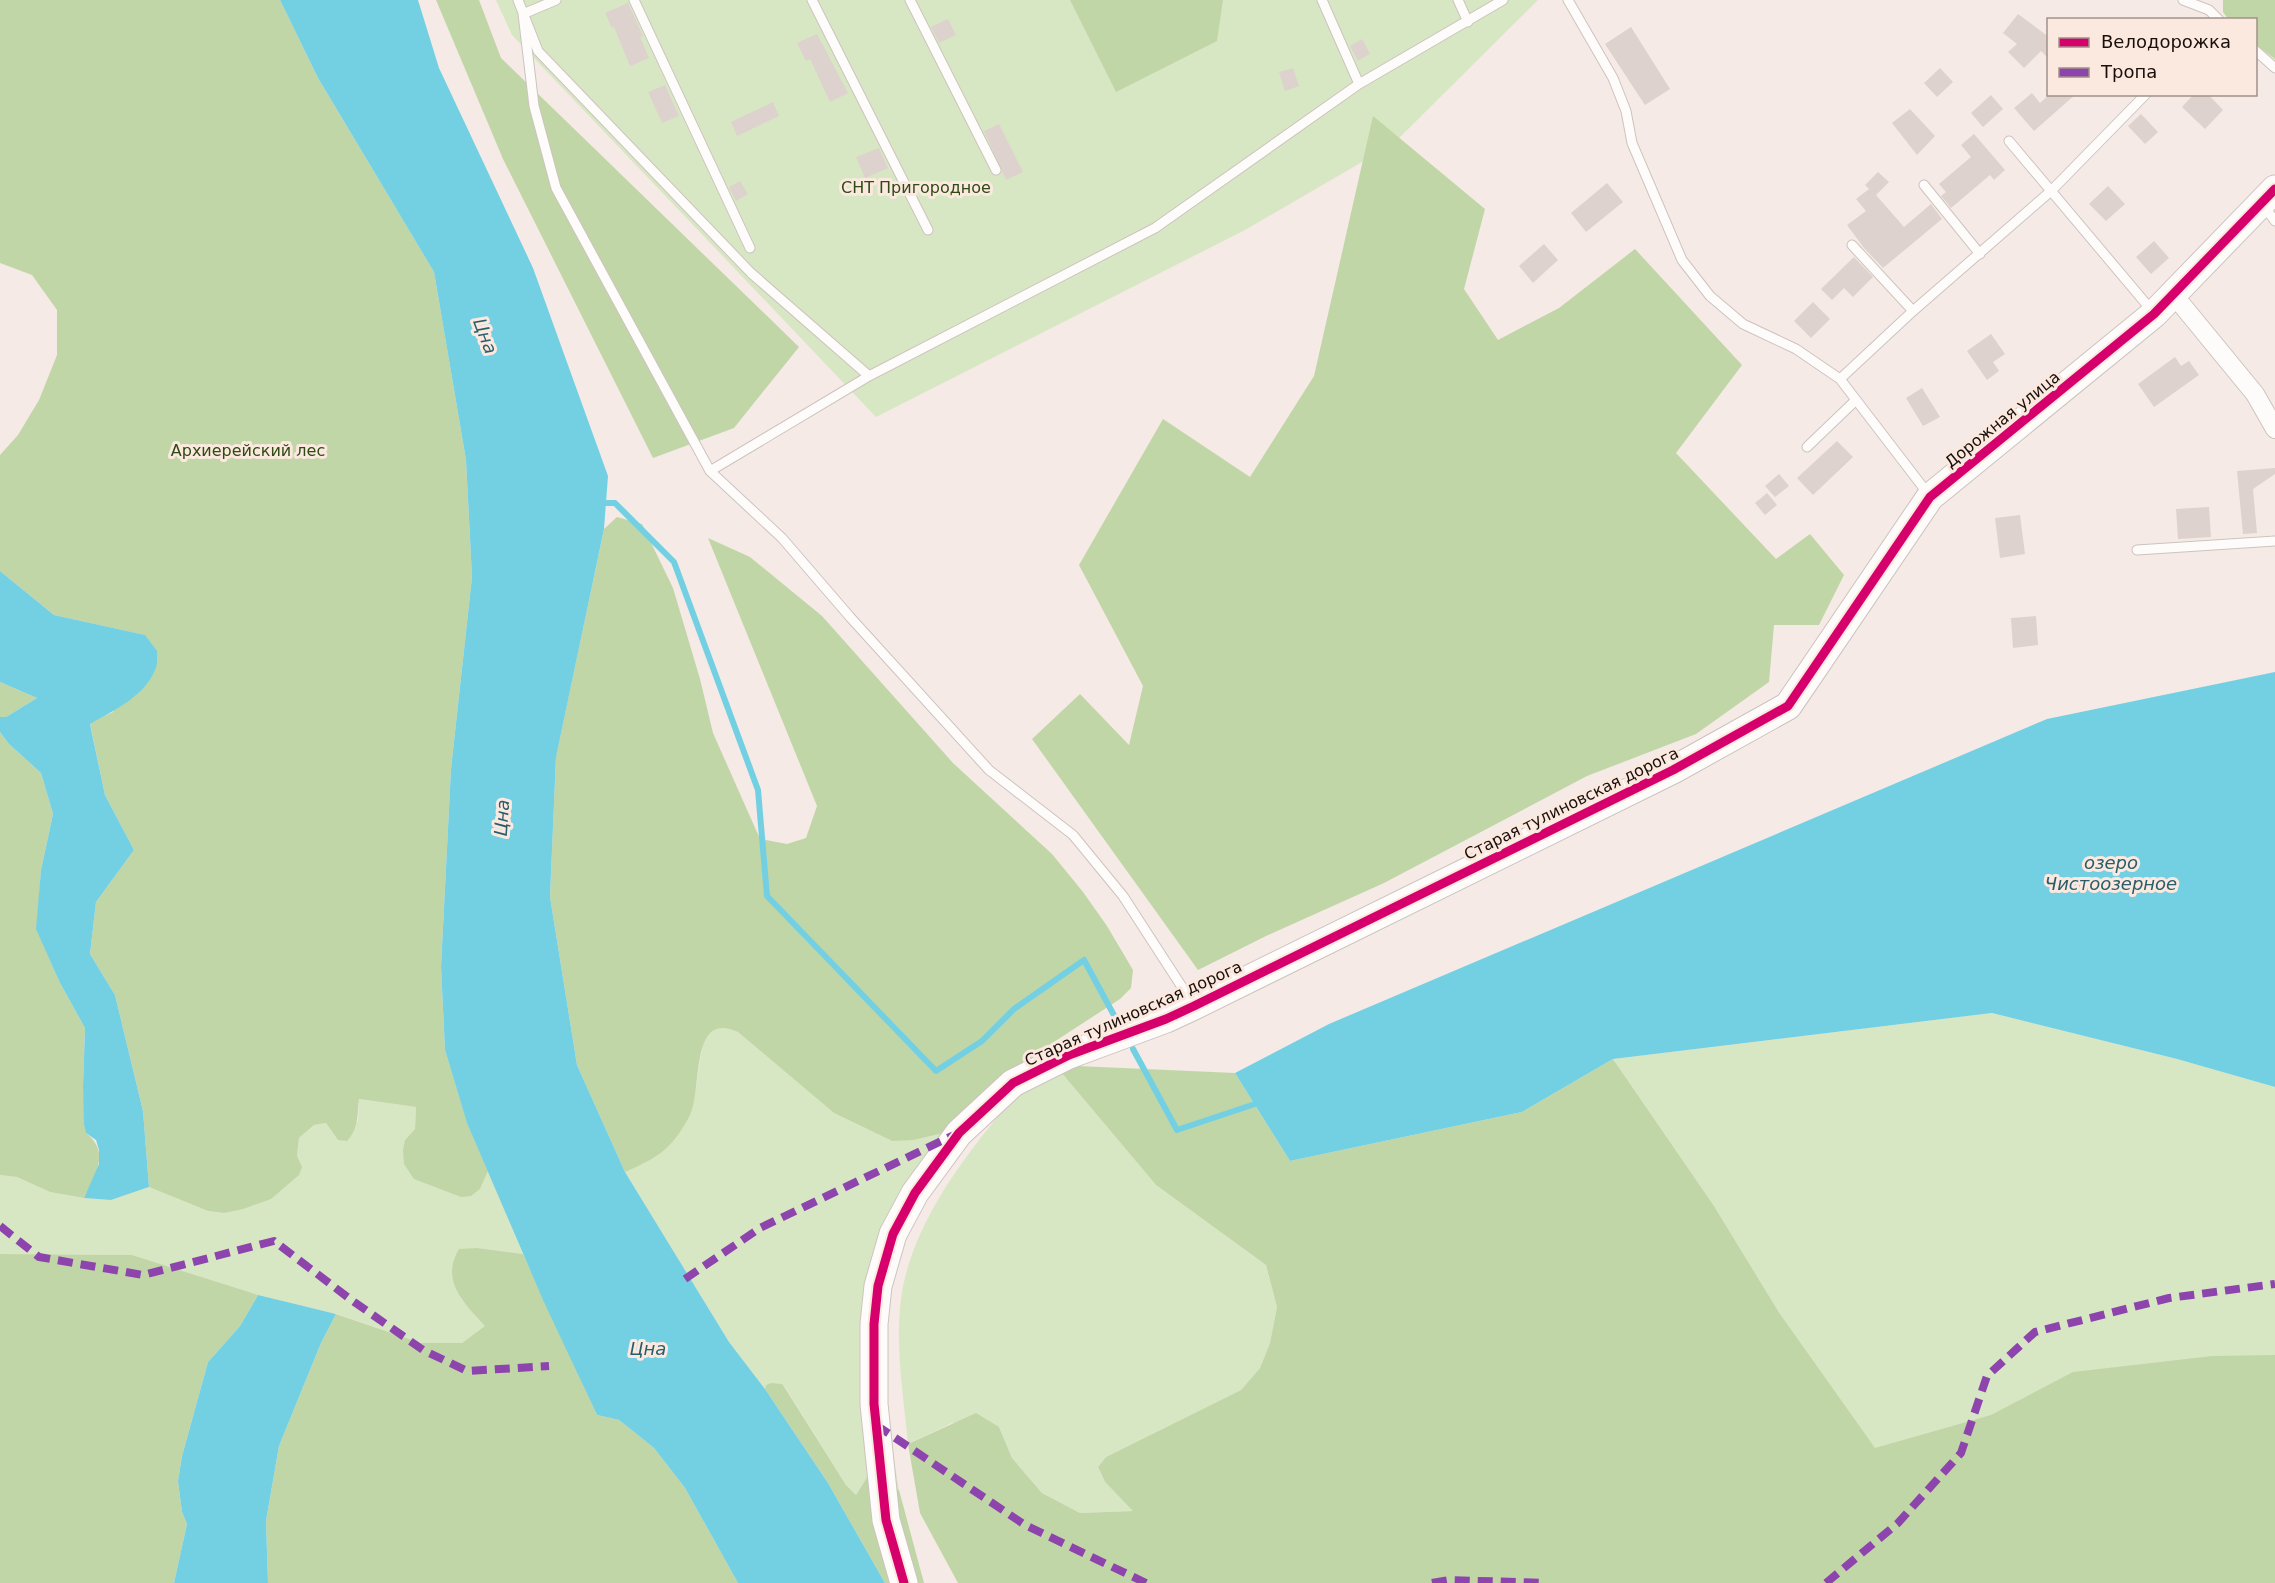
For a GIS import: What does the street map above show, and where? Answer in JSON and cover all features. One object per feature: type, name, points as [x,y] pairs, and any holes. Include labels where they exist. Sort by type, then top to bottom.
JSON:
[{"type":"street","name":"Дорожная улица","points":[[1788,706],[1930,497],[2154,314],[2271,204]]},
{"type":"street","points":[[2174,294],[2255,394],[2275,429]]},
{"type":"street","name":"Старая тулиновская дорога","points":[[904,1583],[886,1520],[874,1404],[874,1324],[878,1286],[892,1234],[915,1193],[959,1133],[1013,1083],[1069,1055],[1166,1019],[1194,1006],[1673,770],[1788,706]]},
{"type":"lane","points":[[518,0],[538,51],[751,273],[869,376]]},
{"type":"lane","points":[[523,14],[556,0]]},
{"type":"lane","points":[[633,0],[750,248]]},
{"type":"lane","points":[[812,0],[928,230]]},
{"type":"lane","points":[[910,0],[996,171]]},
{"type":"lane","points":[[1322,0],[1359,84]]},
{"type":"lane","points":[[1458,0],[1468,22]]},
{"type":"lane","points":[[710,471],[869,376],[1155,228],[1359,84],[1503,0]]},
{"type":"lane","points":[[1568,0],[1613,78],[1626,111],[1632,143],[1682,260],[1710,296],[1743,324],[1796,349],[1840,379],[1930,497]]},
{"type":"lane","points":[[2183,0],[2209,10],[2217,18]]},
{"type":"lane","points":[[523,14],[534,106],[556,188],[710,471],[782,538],[850,617],[989,770],[1073,836],[1123,896],[1194,1006]]},
{"type":"lane","points":[[2257,52],[2275,68]]},
{"type":"lane","points":[[1840,379],[2051,191],[2144,96]]},
{"type":"lane","points":[[2009,141],[2154,314]]},
{"type":"lane","points":[[1924,185],[1980,254]]},
{"type":"lane","points":[[1852,245],[1913,312]]},
{"type":"lane","points":[[1807,447],[1856,400]]},
{"type":"lane","points":[[2137,550],[2275,541]]},
{"type":"green space","name":"Архиерейский лес","points":[[0,0],[280,0],[318,78],[434,272],[466,460],[472,577],[451,769],[441,967],[445,1050],[467,1122],[488,1171],[480,1189],[471,1196],[461,1197],[414,1179],[404,1164],[405,1140],[415,1129],[416,1107],[359,1099],[356,1126],[347,1141],[338,1140],[326,1123],[314,1125],[299,1138],[297,1156],[302,1167],[299,1175],[271,1199],[224,1213],[208,1211],[149,1187],[143,1111],[115,995],[90,954],[96,902],[134,850],[105,795],[90,723],[113,712],[144,635],[54,615],[0,571],[0,455],[18,435],[39,400],[57,355],[57,310],[32,275],[0,263]]},
{"type":"green space","points":[[436,0],[479,0],[501,58],[799,347],[734,428],[653,458],[503,159]]},
{"type":"green space","name":"СНТ Пригородное","points":[[496,0],[1538,0],[1393,144],[1245,230],[876,417],[512,35]]},
{"type":"green space","points":[[1070,0],[1223,0],[1217,41],[1116,92]]},
{"type":"green space","points":[[2223,0],[2275,0],[2275,59],[2257,46],[2257,18],[2227,18],[2223,12]]},
{"type":"green space","points":[[1373,116],[1485,209],[1464,289],[1498,340],[1559,308],[1635,249],[1742,365],[1676,453],[1776,559],[1810,534],[1844,575],[1819,625],[1774,625],[1769,682],[1696,734],[1587,776],[1384,883],[1266,936],[1198,970],[1032,739],[1080,694],[1129,745],[1143,686],[1079,565],[1163,419],[1250,477],[1314,376]]},
{"type":"green space","points":[[617,517],[642,524],[673,588],[700,679],[713,733],[760,839],[787,844],[806,838],[817,806],[708,538],[750,557],[822,616],[953,763],[1052,854],[1107,926],[1133,970],[1131,988],[1120,999],[1037,1053],[1000,1084],[965,1128],[913,1140],[892,1141],[834,1113],[738,1032],[722,1028],[712,1032],[705,1041],[700,1055],[694,1103],[684,1126],[664,1151],[625,1172],[577,1065],[550,897],[556,756],[604,529]]},
{"type":"green space","points":[[0,682],[37,698],[6,717],[0,717]]},
{"type":"green space","points":[[0,732],[9,744],[41,773],[53,814],[41,870],[37,929],[60,983],[85,1028],[83,1086],[86,1133],[94,1140],[99,1156],[96,1173],[84,1198],[50,1192],[17,1177],[0,1175]]},
{"type":"green space","points":[[1992,1013],[2177,1059],[2275,1087],[2275,1583],[1735,1583],[1780,1314],[1714,1206],[1613,1059]]},
{"type":"green space","points":[[729,1027],[738,1032],[834,1113],[892,1141],[965,1129],[931,1179],[889,1267],[885,1405],[899,1490],[871,1471],[856,1495],[846,1485],[785,1387],[766,1385],[765,1389],[729,1342],[625,1172],[655,1156],[677,1135],[692,1106],[706,1037],[717,1028]]},
{"type":"green space","points":[[1613,1059],[1714,1206],[1780,1314],[1875,1448],[1991,1415],[2073,1372],[2212,1356],[2275,1355],[2275,1583],[958,1583],[920,1513],[908,1444],[976,1413],[999,1427],[1012,1458],[1042,1493],[1080,1513],[1133,1511],[1105,1482],[1098,1467],[1106,1457],[1241,1390],[1260,1368],[1270,1343],[1277,1307],[1266,1265],[1156,1185],[1055,1065],[1235,1073],[1290,1161],[1522,1112]]},
{"type":"green space","points":[[1055,1065],[1156,1185],[1266,1265],[1277,1307],[1270,1343],[1260,1368],[1241,1390],[1106,1457],[1098,1467],[1105,1482],[1134,1511],[1080,1513],[1042,1493],[1012,1458],[999,1427],[952,1423],[908,1444],[901,1376],[899,1325],[904,1282],[911,1257],[934,1208],[979,1140],[1021,1088]]},
{"type":"green space","points":[[359,1099],[416,1107],[415,1129],[405,1140],[480,1189],[488,1171],[523,1254],[477,1248],[461,1299],[486,1326],[462,1343],[421,1343],[337,1314],[243,1291],[132,1255],[0,1254],[0,1175],[17,1177],[50,1192],[84,1198],[111,1200],[149,1187],[208,1211],[224,1213],[297,1156],[299,1138],[314,1125],[326,1123],[338,1140],[358,1121]]},
{"type":"green space","points":[[477,1248],[523,1254],[597,1415],[619,1420],[654,1448],[685,1488],[738,1583],[268,1583],[266,1521],[279,1446],[321,1343],[336,1314],[421,1343],[462,1343],[485,1326],[469,1309],[457,1291],[452,1271],[459,1249]]},
{"type":"green space","points":[[0,1254],[132,1255],[258,1295],[240,1326],[208,1362],[182,1456],[178,1481],[182,1512],[187,1524],[174,1583],[0,1583]]},
{"type":"green space","points":[[782,1384],[846,1485],[856,1495],[871,1471],[899,1490],[924,1583],[885,1583],[828,1483],[765,1389],[766,1385]]},
{"type":"water","name":"Цна","points":[[280,0],[418,0],[439,68],[533,268],[608,476],[604,529],[556,757],[550,897],[577,1065],[625,1172],[729,1342],[765,1389],[828,1483],[885,1583],[738,1583],[685,1488],[654,1448],[619,1420],[597,1415],[543,1300],[467,1123],[445,1050],[441,967],[451,769],[472,577],[466,460],[434,272],[318,78]]},
{"type":"water","points":[[0,571],[54,615],[145,635],[157,651],[156,668],[144,688],[127,702],[90,724],[105,795],[134,850],[96,902],[90,954],[115,995],[143,1111],[149,1187],[111,1200],[84,1198],[99,1164],[96,1140],[86,1133],[84,1124],[85,1028],[60,983],[36,929],[41,870],[53,814],[41,773],[9,744],[0,732],[0,717],[6,717],[37,698],[0,682]]},
{"type":"water","name":"озеро Чистоозерное","points":[[2275,672],[2275,1087],[2177,1059],[1992,1013],[1613,1059],[1522,1112],[1290,1161],[1235,1073],[1329,1024],[2047,719]]},
{"type":"water","points":[[258,1295],[336,1314],[321,1343],[279,1446],[266,1521],[268,1583],[174,1583],[187,1524],[182,1512],[178,1481],[182,1456],[208,1362],[240,1326]]},
{"type":"building","points":[[628,3],[643,36],[640,37],[649,58],[630,66],[614,27],[612,28],[605,13]]},
{"type":"building","points":[[2018,14],[2047,36],[2047,57],[2041,51],[2024,68],[2008,52],[2017,44],[2003,33]]},
{"type":"building","points":[[948,19],[956,35],[939,43],[931,27]]},
{"type":"building","points":[[1631,27],[1670,89],[1645,105],[1605,44]]},
{"type":"building","points":[[817,34],[848,93],[830,102],[810,59],[806,61],[797,43]]},
{"type":"building","points":[[1362,39],[1370,54],[1358,61],[1350,46]]},
{"type":"building","points":[[1293,68],[1299,86],[1285,91],[1279,72]]},
{"type":"building","points":[[1940,68],[1953,82],[1937,97],[1924,83]]},
{"type":"building","points":[[665,85],[679,116],[662,123],[648,92]]},
{"type":"building","points":[[2032,93],[2040,103],[2048,96],[2074,96],[2034,131],[2014,108]]},
{"type":"building","points":[[1991,95],[2003,109],[1983,127],[1971,113]]},
{"type":"building","points":[[2192,96],[2210,96],[2223,110],[2205,129],[2182,107]]},
{"type":"building","points":[[773,102],[779,116],[737,136],[731,122]]},
{"type":"building","points":[[1910,109],[1935,136],[1917,155],[1892,123]]},
{"type":"building","points":[[2141,114],[2158,132],[2145,144],[2128,126]]},
{"type":"building","points":[[999,124],[1023,172],[1006,180],[984,131]]},
{"type":"building","points":[[1974,134],[2005,170],[1994,180],[1990,175],[1951,208],[1941,196],[1946,192],[1939,184],[1971,157],[1961,145]]},
{"type":"building","points":[[879,148],[888,168],[865,178],[856,157]]},
{"type":"building","points":[[1878,172],[1889,182],[1876,195],[1904,227],[1931,204],[1942,219],[1883,268],[1847,225],[1866,211],[1856,199],[1869,189],[1865,185]]},
{"type":"building","points":[[740,181],[748,194],[736,201],[729,187]]},
{"type":"building","points":[[1607,183],[1623,202],[1586,232],[1571,213]]},
{"type":"building","points":[[2108,186],[2125,204],[2106,221],[2089,204]]},
{"type":"building","points":[[2154,241],[2169,258],[2151,274],[2136,257]]},
{"type":"building","points":[[1544,244],[1558,260],[1533,283],[1519,266]]},
{"type":"building","points":[[1854,257],[1873,277],[1853,297],[1844,288],[1832,300],[1821,289]]},
{"type":"building","points":[[1813,302],[1830,319],[1811,338],[1794,321]]},
{"type":"building","points":[[1991,334],[2005,354],[1993,362],[1999,371],[1987,380],[1967,351]]},
{"type":"building","points":[[2175,357],[2181,366],[2189,361],[2199,375],[2154,407],[2138,384]]},
{"type":"building","points":[[1922,388],[1940,417],[1923,426],[1906,398]]},
{"type":"building","points":[[1837,441],[1853,457],[1813,495],[1797,478]]},
{"type":"building","points":[[2275,468],[2275,474],[2253,489],[2257,533],[2243,534],[2237,471]]},
{"type":"building","points":[[1779,474],[1789,486],[1775,497],[1765,486]]},
{"type":"building","points":[[1767,493],[1777,505],[1765,515],[1755,503]]},
{"type":"building","points":[[2209,507],[2211,537],[2178,539],[2176,509]]},
{"type":"building","points":[[2020,515],[2025,554],[2000,558],[1995,518]]},
{"type":"building","points":[[2036,616],[2038,645],[2013,648],[2011,618]]},
{"type":"waterway","points":[[599,503],[615,503],[674,562],[758,790],[767,896],[936,1071],[982,1041],[1014,1009],[1084,960],[1116,1019]]},
{"type":"waterway","points":[[1133,1049],[1177,1130],[1261,1102]]},
{"type":"marked path","points":[[685,1279],[760,1228],[954,1135]]},
{"type":"marked path","points":[[0,1226],[39,1257],[143,1275],[274,1241],[350,1299],[423,1350],[467,1371],[549,1366]]},
{"type":"marked path","points":[[1826,1583],[1898,1523],[1961,1453],[1987,1376],[2035,1332],[2169,1298],[2275,1284]]},
{"type":"marked path","points":[[876,1425],[1025,1525],[1146,1583]]},
{"type":"marked path","points":[[1432,1583],[1449,1580],[1546,1583]]},
{"type":"cycle path","points":[[904,1583],[886,1520],[874,1404],[874,1324],[878,1286],[893,1234],[915,1193],[959,1133],[1013,1083],[1069,1055],[1166,1019],[1194,1006],[1673,770],[1788,706],[1930,497],[2154,314],[2275,189]]}]
